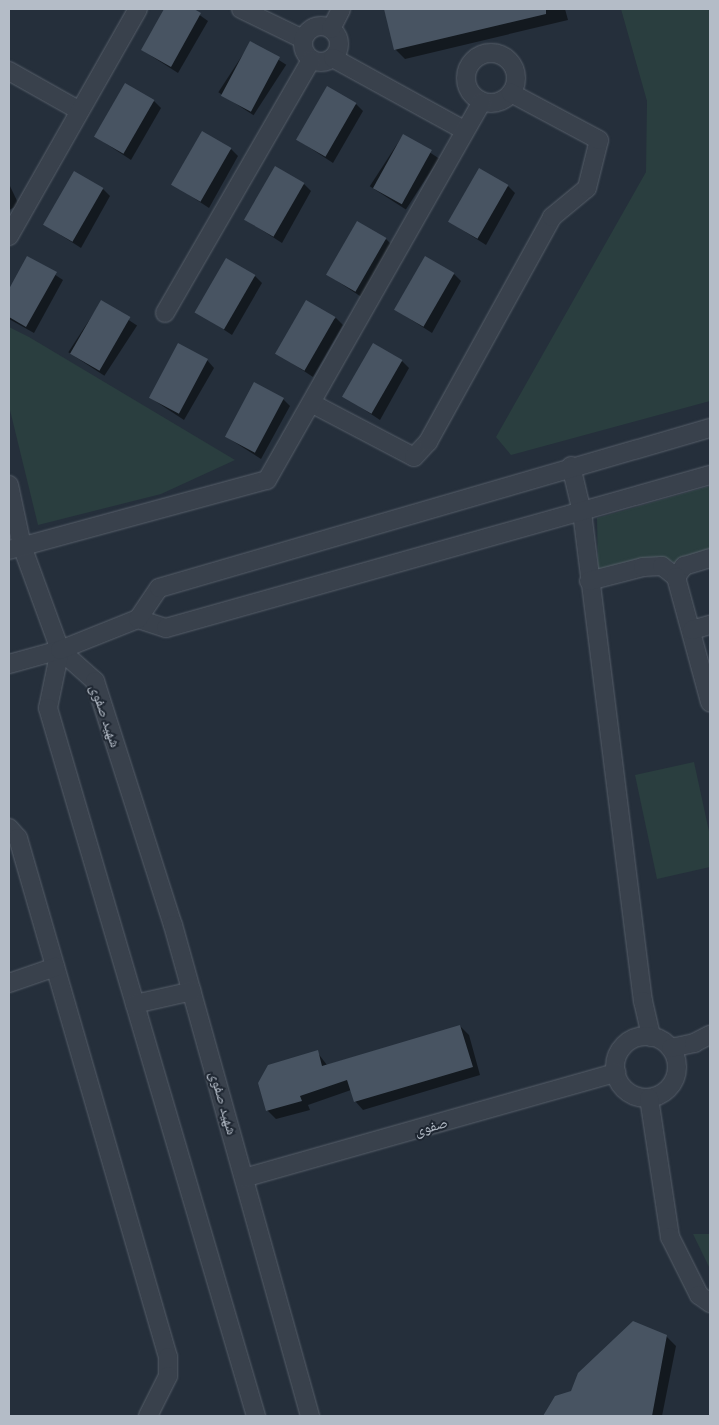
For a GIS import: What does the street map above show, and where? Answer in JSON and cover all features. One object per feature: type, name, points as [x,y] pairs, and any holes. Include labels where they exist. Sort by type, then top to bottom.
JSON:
[{"type":"street","points":[[9,236],[138,9]]},
{"type":"street","points":[[242,9],[303,38]]},
{"type":"street","points":[[332,29],[341,9]]},
{"type":"street","points":[[315,26],[332,29],[339,43],[333,58],[322,63],[311,60],[303,51],[303,38],[315,26]]},
{"type":"street","points":[[497,54],[510,62],[516,78],[511,93],[498,102],[482,102],[473,96],[466,82],[469,66],[481,55],[497,54]]},
{"type":"street","points":[[333,58],[464,130]]},
{"type":"street","points":[[165,313],[311,60]]},
{"type":"street","points":[[9,72],[80,111]]},
{"type":"street","points":[[313,404],[414,457],[428,442],[552,217],[587,188],[599,140],[511,93]]},
{"type":"street","points":[[15,548],[268,480],[313,404],[464,130],[482,102]]},
{"type":"street","points":[[9,664],[60,650],[138,619],[159,588],[571,466],[710,428]]},
{"type":"street","points":[[571,466],[582,512],[589,581],[643,1001],[651,1037]]},
{"type":"street","points":[[138,619],[166,628],[710,476]]},
{"type":"street","points":[[9,485],[15,548],[60,650],[48,708],[256,1416]]},
{"type":"street","points":[[676,577],[684,566],[710,558]]},
{"type":"street","points":[[589,581],[662,566],[676,577],[692,630],[710,702]]},
{"type":"street","points":[[692,630],[710,625]]},
{"type":"street","name":"شهید صفوی","points":[[60,650],[95,681],[192,991],[310,1416]]},
{"type":"street","points":[[9,828],[18,838],[168,1357],[168,1376],[148,1416]]},
{"type":"street","points":[[9,983],[55,967]]},
{"type":"street","points":[[136,1004],[192,991]]},
{"type":"street","points":[[670,1048],[694,1043],[710,1035]]},
{"type":"street","points":[[651,1037],[670,1048],[677,1066],[672,1084],[658,1096],[649,1098],[632,1095],[619,1082],[616,1073],[618,1054],[632,1040],[651,1037]]},
{"type":"street","name":"صفوی","points":[[244,1178],[616,1073]]},
{"type":"street","points":[[649,1098],[670,1237],[699,1294],[710,1303]]},
{"type":"green space","points":[[621,9],[710,9],[710,401],[511,455],[496,437],[646,172],[647,101]]},
{"type":"green space","points":[[9,327],[29,337],[235,460],[161,494],[38,525],[9,406]]},
{"type":"green space","points":[[710,486],[710,552],[676,563],[660,558],[598,572],[597,518]]},
{"type":"green space","points":[[694,762],[710,836],[710,867],[657,879],[635,775]]},
{"type":"green space","points":[[693,1234],[710,1234],[710,1269]]},
{"type":"building","points":[[164,9],[194,9],[201,13],[171,67],[141,50]]},
{"type":"building","points":[[384,9],[546,9],[546,14],[394,50]]},
{"type":"building","points":[[250,41],[280,57],[251,112],[221,96]]},
{"type":"building","points":[[125,83],[154,100],[123,154],[94,137]]},
{"type":"building","points":[[327,86],[356,103],[325,157],[296,140]]},
{"type":"building","points":[[202,131],[231,148],[200,202],[171,185]]},
{"type":"building","points":[[403,134],[432,150],[402,204],[373,188]]},
{"type":"building","points":[[275,166],[304,183],[273,237],[244,220]]},
{"type":"building","points":[[479,168],[508,185],[477,239],[448,222]]},
{"type":"building","points":[[74,171],[103,188],[72,242],[43,225]]},
{"type":"building","points":[[357,221],[386,238],[355,292],[326,275]]},
{"type":"building","points":[[27,256],[57,272],[26,327],[9,317],[9,289]]},
{"type":"building","points":[[425,256],[454,273],[423,327],[394,310]]},
{"type":"building","points":[[226,258],[255,275],[224,330],[194,313]]},
{"type":"building","points":[[101,300],[130,317],[99,371],[70,354]]},
{"type":"building","points":[[306,300],[335,317],[304,371],[275,354]]},
{"type":"building","points":[[178,343],[208,359],[179,414],[149,398]]},
{"type":"building","points":[[373,343],[402,360],[371,414],[342,397]]},
{"type":"building","points":[[254,382],[284,398],[255,453],[225,437]]},
{"type":"building","points":[[460,1025],[473,1067],[354,1102],[347,1080],[300,1096],[302,1101],[266,1111],[258,1083],[268,1065],[318,1050],[322,1066]]},
{"type":"building","points":[[633,1321],[667,1335],[652,1416],[543,1416],[555,1396],[571,1391],[578,1373]]}]
